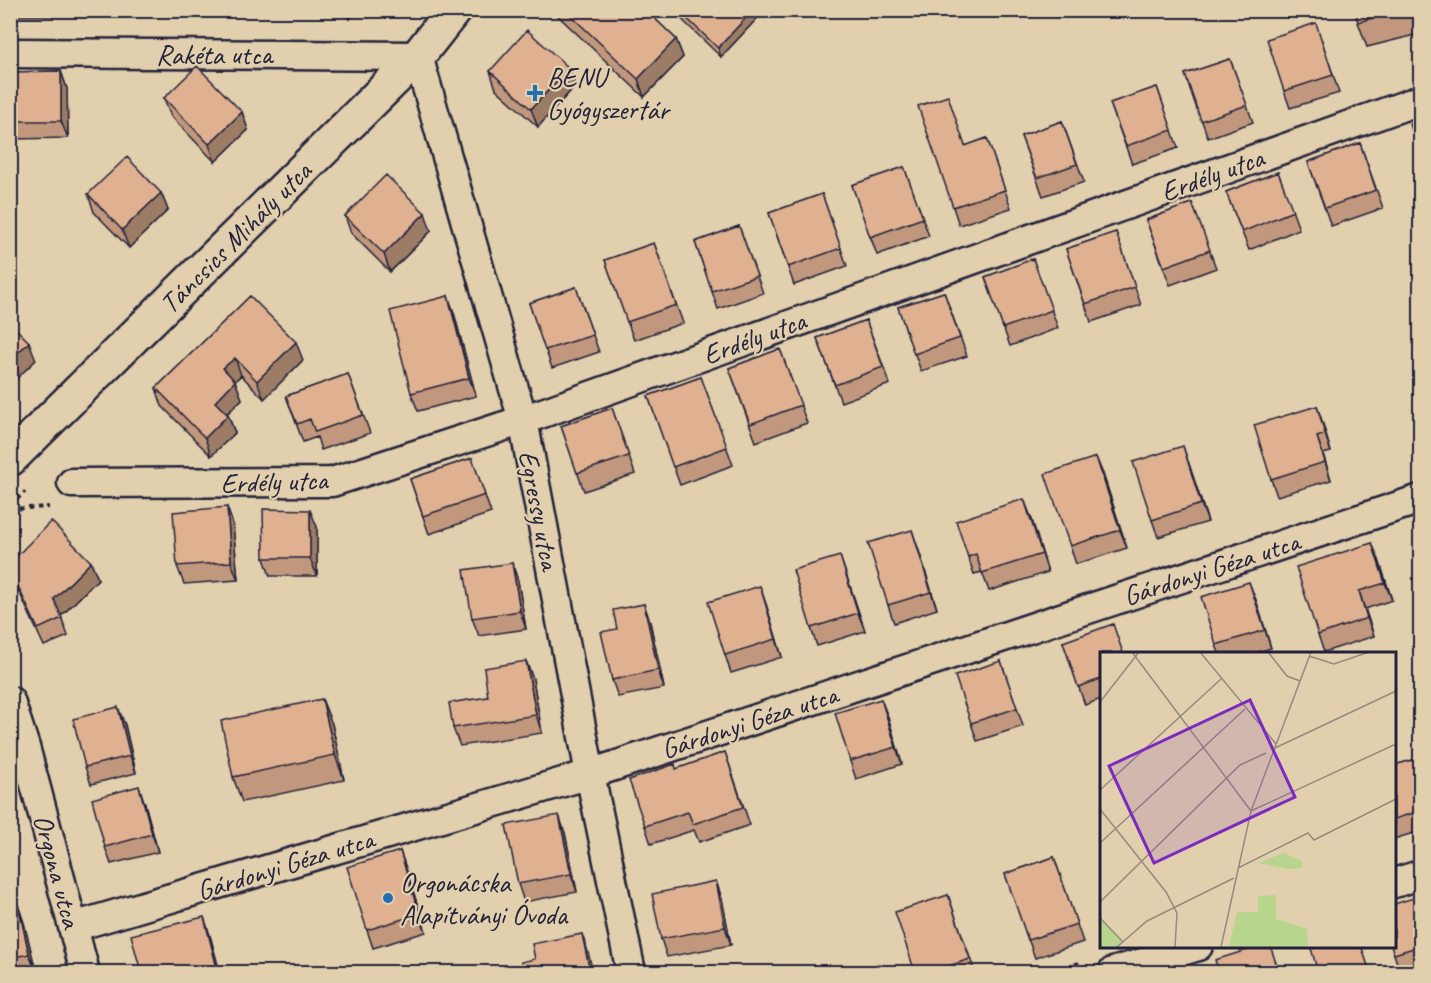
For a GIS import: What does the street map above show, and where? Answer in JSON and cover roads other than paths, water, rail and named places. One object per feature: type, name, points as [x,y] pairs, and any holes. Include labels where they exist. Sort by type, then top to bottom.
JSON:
[{"type":"street","name":"Táncsics Mihály utca","points":[[10,459],[418,56],[454,10]]},
{"type":"street","name":"Rakéta utca","points":[[10,53],[418,56]]},
{"type":"street","name":"Egressy utca","points":[[418,56],[523,420],[590,774],[631,972]]},
{"type":"street","name":"Erdély utca","points":[[72,483],[332,482],[523,420],[1420,100]]},
{"type":"street","name":"Gárdonyi Géza utca","points":[[73,927],[590,774],[1420,499]]},
{"type":"street","name":"Orgona utca","points":[[10,701],[25,747],[85,972]]},
{"type":"street","points":[[1395,883],[1420,875]]},
{"type":"street","points":[[1113,972],[1192,947]]},
{"type":"place","name":"BENU Gyógyszertár","points":[[535,93]]},
{"type":"place","name":"Orgonácska Alapítványi Óvoda","points":[[388,898]]}]
